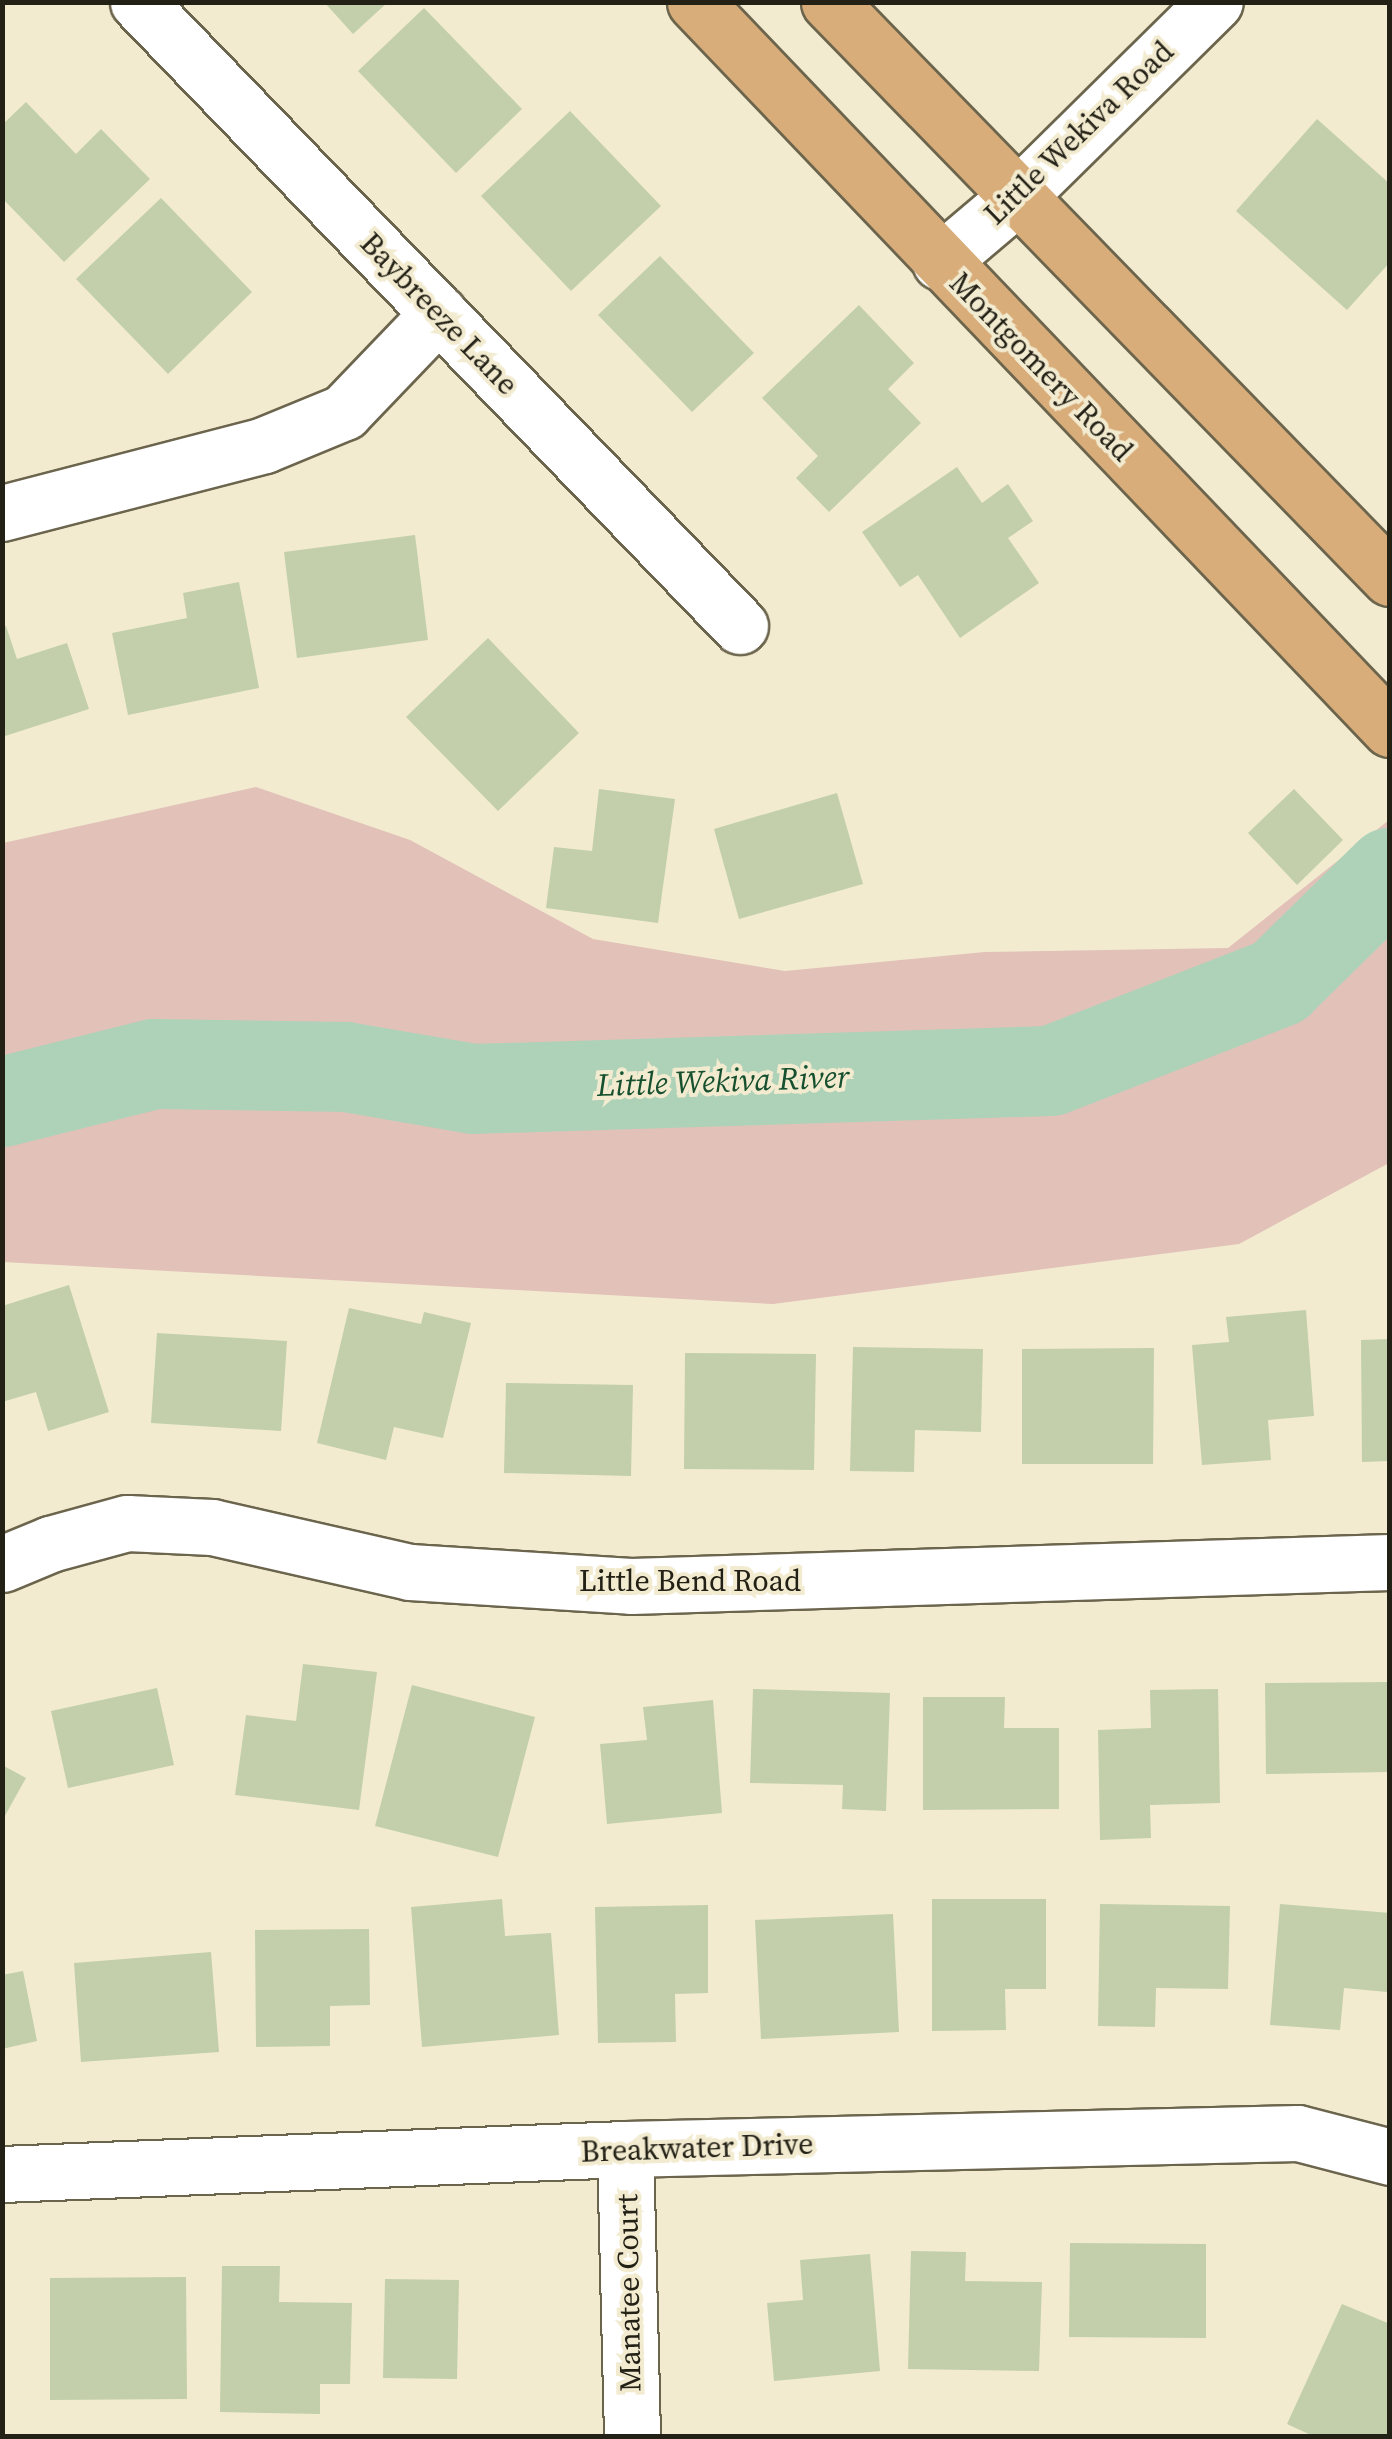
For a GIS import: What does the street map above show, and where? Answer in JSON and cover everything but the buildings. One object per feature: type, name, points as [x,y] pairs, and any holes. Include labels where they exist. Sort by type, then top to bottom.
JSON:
[{"type":"main road","name":"Montgomery Road","points":[[695,2],[1385,724]]},
{"type":"main road","points":[[828,2],[1390,578]]},
{"type":"street","name":"Baybreeze Lane","points":[[138,2],[740,626]]},
{"type":"street","name":"Little Wekiva Road","points":[[940,262],[1019,195],[1215,2]]},
{"type":"street","points":[[2,513],[264,445],[344,412],[439,314]]},
{"type":"street","name":"Little Bend Road","points":[[2,1564],[50,1544],[127,1523],[212,1527],[410,1572],[632,1586],[1390,1562]]},
{"type":"street","name":"Breakwater Drive","points":[[2,2174],[626,2150],[1298,2133],[1390,2157]]},
{"type":"street","name":"Manatee Court","points":[[626,2150],[632,2436]]},
{"type":"shaded area","points":[[256,787],[410,840],[593,939],[785,971],[985,952],[1228,948],[1389,820],[1389,1163],[1239,1244],[773,1304],[3,1262],[3,843]]},
{"type":"waterway","name":"Little Wekiva River","points":[[2,1102],[154,1064],[346,1067],[473,1089],[1051,1071],[1279,982],[1390,873]]}]
